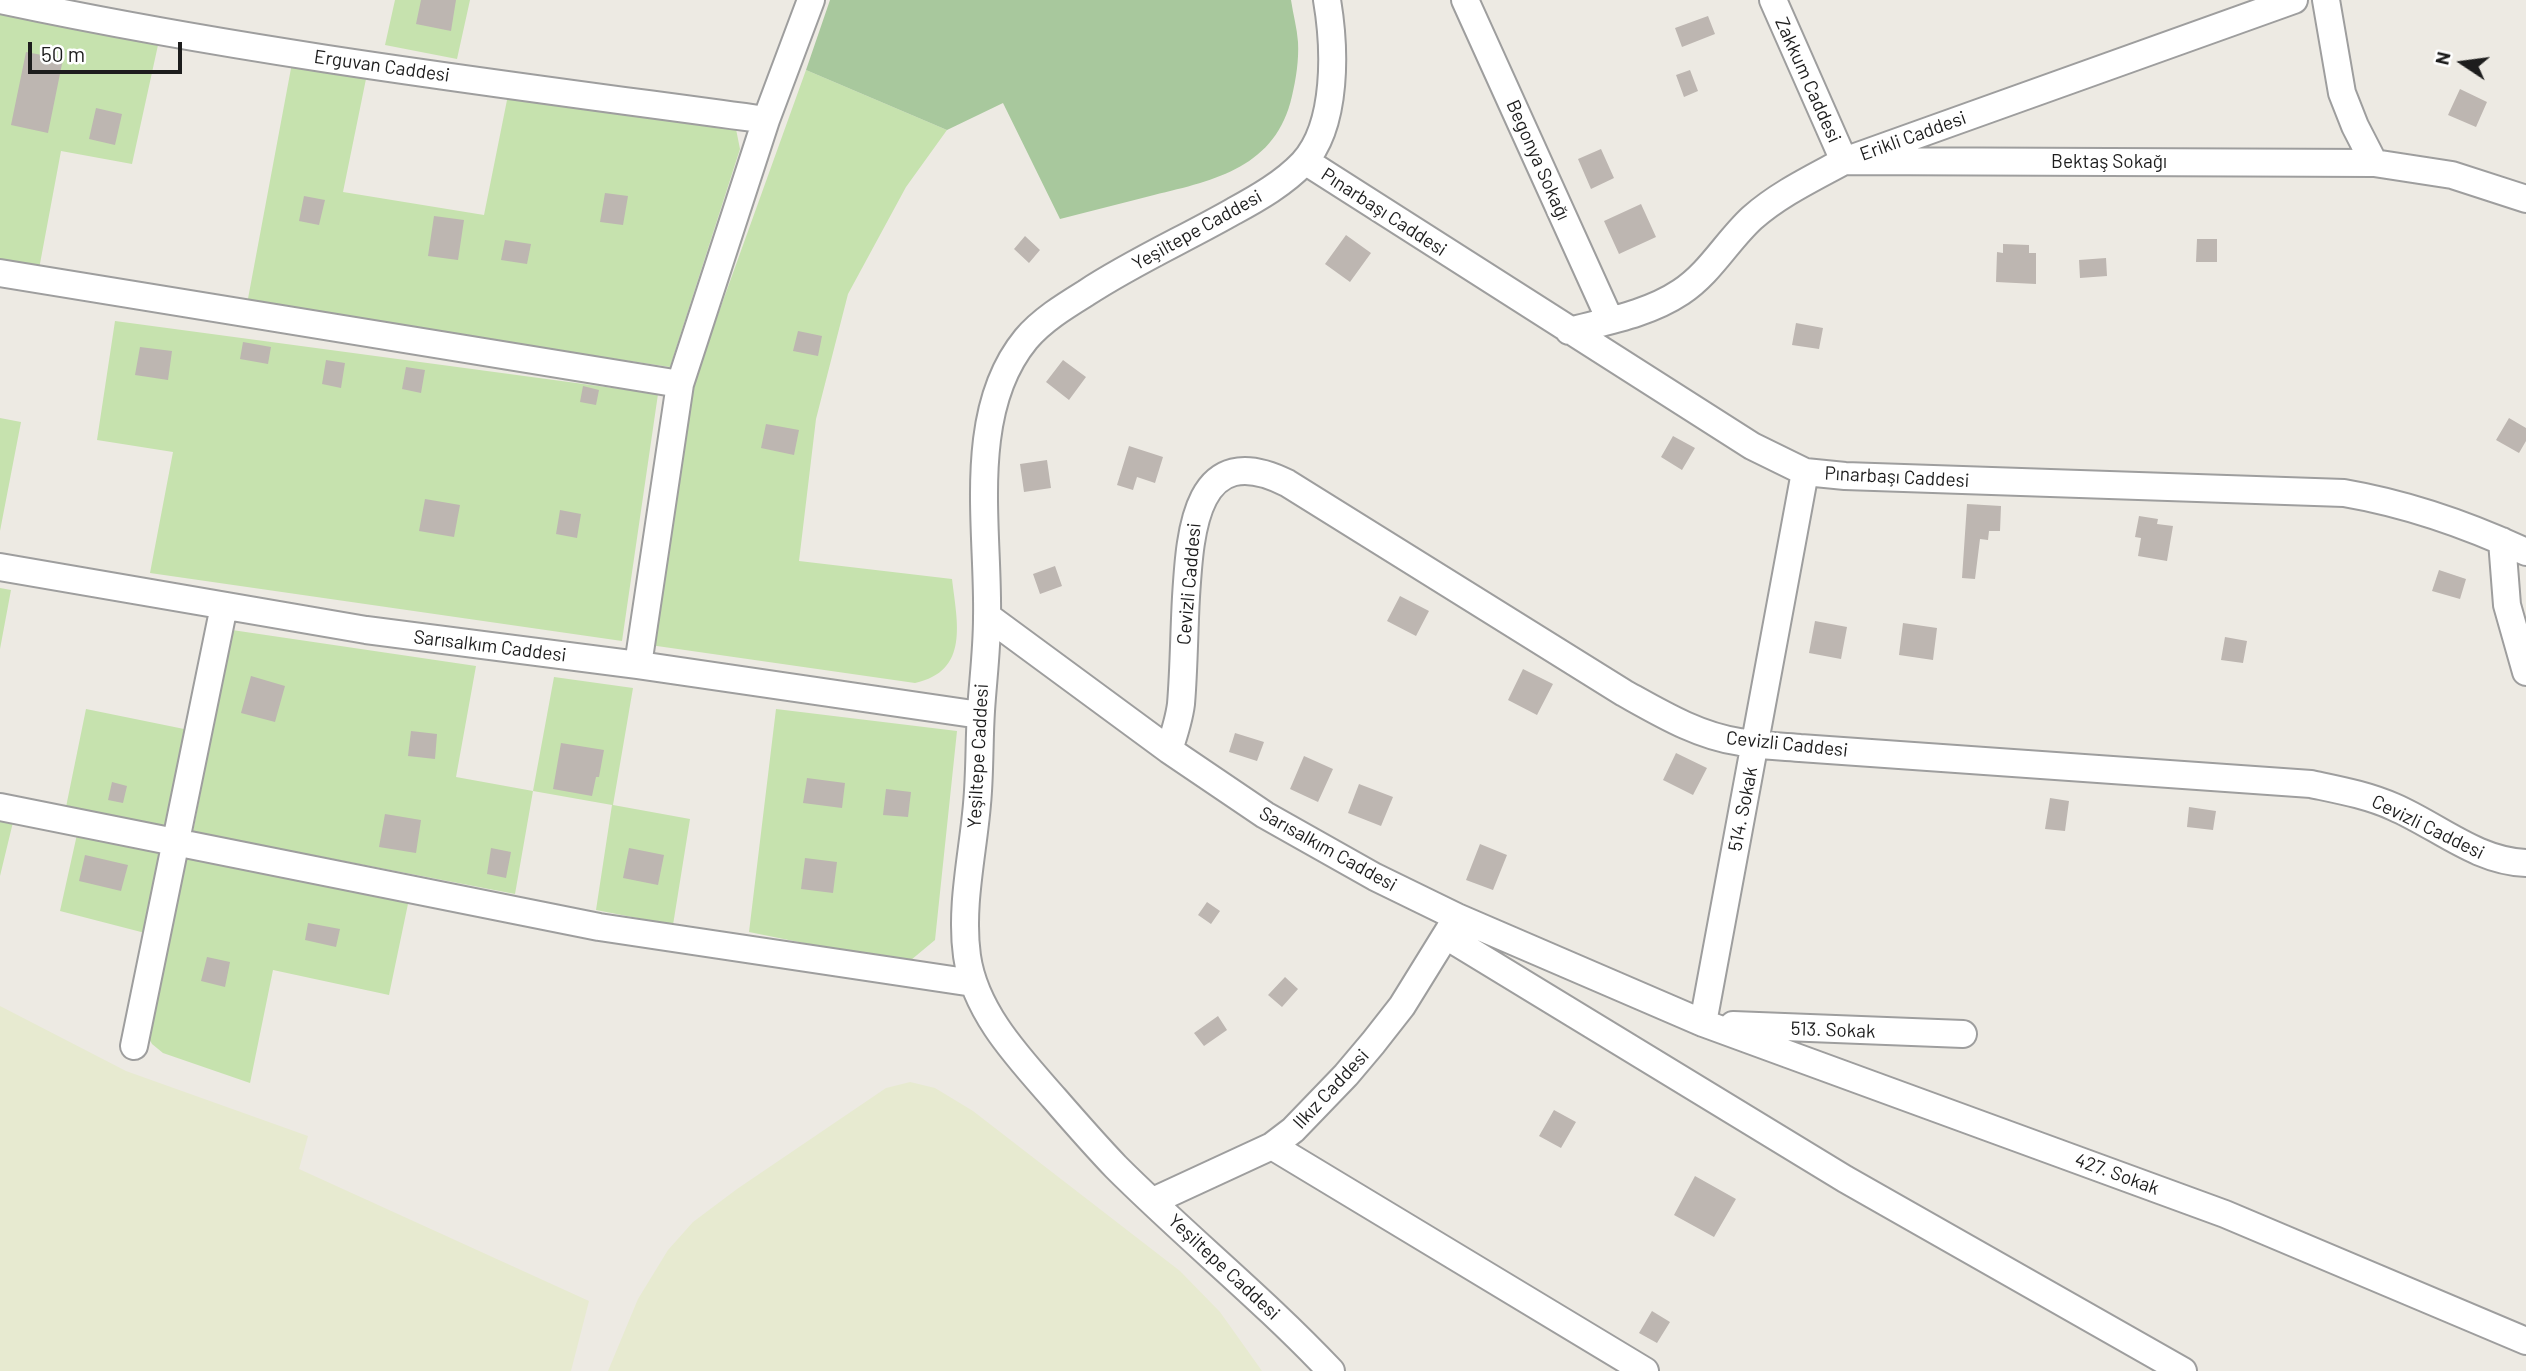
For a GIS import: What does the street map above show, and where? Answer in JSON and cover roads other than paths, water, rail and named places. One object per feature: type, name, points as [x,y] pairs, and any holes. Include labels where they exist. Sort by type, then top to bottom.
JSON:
[{"type":"street","name":"Erguvan Caddesi","points":[[0,0],[108,23],[239,46],[766,120]]},
{"type":"street","points":[[638,665],[680,384],[766,120],[811,0]]},
{"type":"street","points":[[1305,161],[1319,139],[1331,84],[1332,49],[1327,0]]},
{"type":"street","name":"Begonya Sokağı","points":[[1465,0],[1610,320]]},
{"type":"street","name":"Zakkum Caddesi","points":[[1773,0],[1844,161]]},
{"type":"street","name":"Erikli Caddesi","points":[[1569,331],[1634,314],[1680,293],[1696,281],[1752,219],[1797,187],[1844,161],[2294,0]]},
{"type":"street","points":[[2326,0],[2342,93],[2374,163]]},
{"type":"street","name":"Pınarbaşı Caddesi","points":[[1305,161],[1752,446],[1805,472],[1845,476],[2344,493],[2424,512],[2526,552]]},
{"type":"street","name":"Yeşiltepe Caddesi","points":[[1305,161],[1256,199],[1105,280],[1059,310],[1029,334],[1010,359],[996,398],[986,444],[984,495],[987,616],[977,801],[965,925],[967,955],[973,983],[986,1011],[1033,1074],[1116,1166],[1293,1331],[1331,1371]]},
{"type":"street","name":"Bektaş Sokağı","points":[[1844,161],[2374,163],[2452,175],[2526,199]]},
{"type":"street","points":[[0,274],[680,384]]},
{"type":"street","name":"Cevizli Caddesi","points":[[1168,750],[1181,705],[1187,584],[1195,516],[1202,499],[1222,477],[1237,472],[1257,471],[1287,483],[1624,693],[1719,738],[1755,744],[2311,784],[2395,807],[2494,859],[2526,863]]},
{"type":"street","name":"514. Sokak","points":[[1703,1023],[1805,472]]},
{"type":"street","points":[[2502,541],[2507,605],[2526,673]]},
{"type":"street","name":"Sarısalkım Caddesi","points":[[0,567],[366,629],[981,715]]},
{"type":"street","points":[[134,1046],[224,606]]},
{"type":"street","name":"Sarısalkım Caddesi","points":[[987,616],[1168,750],[1286,827],[1375,877],[1452,927],[1703,1023]]},
{"type":"street","points":[[0,807],[599,927],[973,983]]},
{"type":"street","points":[[1452,927],[1845,1179],[2183,1371]]},
{"type":"street","name":"Ilkız Caddesi","points":[[1153,1202],[1272,1146],[1293,1130],[1364,1054],[1402,1006],[1452,927]]},
{"type":"street","name":"513. Sokak","points":[[1703,1023],[1963,1034]]},
{"type":"street","name":"427. Sokak","points":[[1703,1023],[2225,1214],[2526,1341]]},
{"type":"street","points":[[1272,1146],[1645,1371]]}]
